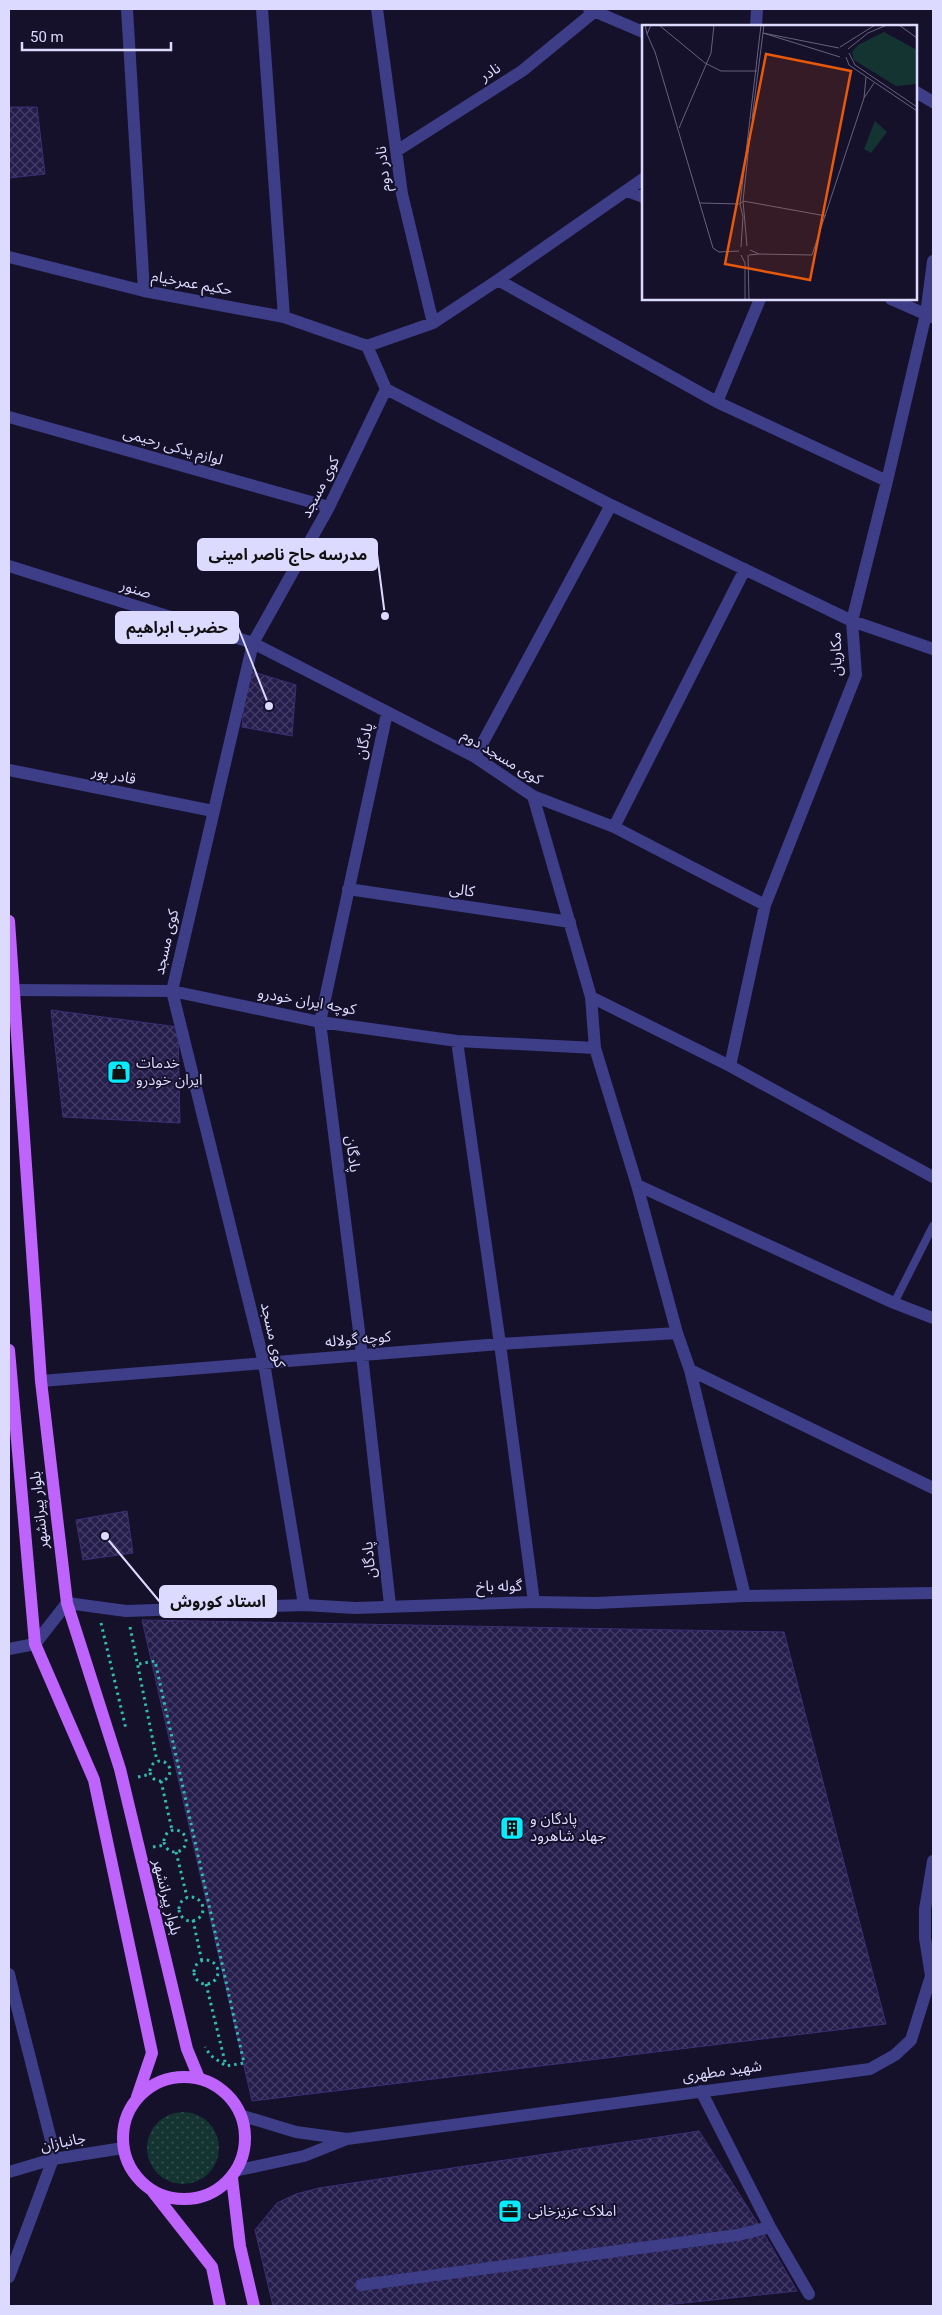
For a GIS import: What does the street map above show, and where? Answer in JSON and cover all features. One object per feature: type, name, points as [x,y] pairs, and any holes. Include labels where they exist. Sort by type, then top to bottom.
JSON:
[{"type":"main road","name":"بلوار پیرانشهر","points":[[9,921],[41,1380],[67,1603],[120,1769],[187,2049],[199,2078]]},
{"type":"main road","name":"بلوار پیرانشهر","points":[[9,1350],[35,1644],[94,1780],[152,2053],[137,2097]]},
{"type":"main road","points":[[220,2306],[212,2267],[153,2192],[131,2170],[123,2148],[122,2135],[126,2117],[137,2097],[165,2080],[183,2077],[199,2078],[218,2087],[232,2099],[243,2116],[246,2141],[235,2174],[240,2246],[254,2306]]},
{"type":"main road","points":[[153,2192],[179,2200],[195,2199],[224,2186],[235,2174]]},
{"type":"street","points":[[127,9],[144,291]]},
{"type":"street","points":[[262,9],[284,317]]},
{"type":"street","name":"نادر دوم","points":[[377,9],[398,150],[402,194],[433,323]]},
{"type":"street","points":[[756,25],[757,9]]},
{"type":"street","points":[[591,11],[642,32]]},
{"type":"street","name":"نادر","points":[[398,150],[522,71],[591,11]]},
{"type":"street","points":[[917,93],[933,102]]},
{"type":"street","points":[[642,179],[498,280],[433,323],[367,346],[386,389],[611,505],[852,621],[933,650]]},
{"type":"street","points":[[627,191],[642,197]]},
{"type":"street","name":"حکیم عمرخیام","points":[[9,257],[144,291],[284,317],[367,346]]},
{"type":"street","name":"مکاریان","points":[[730,1066],[765,905],[856,675],[852,621],[929,316],[933,261]]},
{"type":"street","points":[[498,280],[717,402],[887,481]]},
{"type":"street","points":[[717,402],[760,300]]},
{"type":"street","points":[[893,300],[929,316]]},
{"type":"street","name":"کوی مسجد","points":[[304,1604],[264,1363],[172,991],[254,642],[328,507],[386,389]]},
{"type":"street","name":"لوازم یدکی رحیمی","points":[[9,417],[328,507]]},
{"type":"street","points":[[475,757],[611,505]]},
{"type":"street","name":"صنور","points":[[9,566],[254,642]]},
{"type":"street","points":[[614,827],[745,569]]},
{"type":"street","name":"کوی مسجد دوم","points":[[254,642],[387,713],[475,757],[533,796],[614,827],[765,905]]},
{"type":"street","name":"پادگان","points":[[387,713],[320,1022],[362,1354],[390,1605]]},
{"type":"street","name":"قادر پور","points":[[9,770],[213,811]]},
{"type":"street","points":[[533,796],[592,997],[595,1048],[637,1185],[677,1333],[690,1370],[745,1596]]},
{"type":"street","name":"کالی","points":[[348,889],[570,922]]},
{"type":"street","name":"کوچه ایران خودرو","points":[[14,990],[172,991],[320,1022],[457,1041],[595,1048]]},
{"type":"street","points":[[592,997],[730,1066],[933,1177]]},
{"type":"street","points":[[457,1041],[534,1602]]},
{"type":"street","points":[[637,1185],[894,1303],[933,1318]]},
{"type":"street","name":"کوچه گولاله","points":[[41,1380],[362,1354],[677,1333]]},
{"type":"street","points":[[690,1370],[933,1488]]},
{"type":"street","name":"گوله باخ","points":[[67,1603],[126,1611],[304,1604],[355,1608],[390,1605],[534,1602],[596,1603],[745,1596],[933,1593]]},
{"type":"street","points":[[9,1648],[35,1644],[67,1603]]},
{"type":"street","name":"شهید مطهری","points":[[347,2139],[870,2069],[895,2055],[911,2040],[931,1976],[925,1938],[933,1861]]},
{"type":"street","points":[[9,1974],[11,1995],[53,2148],[53,2159],[9,2277]]},
{"type":"street","points":[[701,2091],[770,2227],[809,2294]]},
{"type":"street","points":[[243,2116],[296,2132],[347,2139]]},
{"type":"street","points":[[235,2174],[304,2156],[347,2139]]},
{"type":"street","name":"جانبازان","points":[[9,2172],[53,2159],[123,2148]]},
{"type":"street","points":[[361,2285],[738,2235],[770,2227]]},
{"type":"lane","points":[[894,1303],[933,1226]]},
{"type":"path","points":[[126,1611],[139,1664],[157,1761]]},
{"type":"path","points":[[139,1664],[155,1661],[244,2063],[226,2066],[206,1984],[196,1978],[190,1979]]},
{"type":"path","points":[[157,1761],[164,1761],[170,1769],[167,1778],[161,1781],[154,1779],[151,1774],[152,1765],[157,1761]]},
{"type":"path","points":[[170,1769],[179,1768]]},
{"type":"path","points":[[138,1777],[151,1774]]},
{"type":"path","points":[[161,1781],[172,1830]]},
{"type":"path","points":[[172,1830],[179,1830],[185,1836],[185,1846],[176,1852],[170,1850],[165,1845],[165,1838],[172,1830]]},
{"type":"path","points":[[185,1836],[194,1834]]},
{"type":"path","points":[[153,1847],[165,1845]]},
{"type":"path","points":[[176,1852],[187,1897]]},
{"type":"path","points":[[187,1897],[198,1899],[202,1906],[202,1913],[194,1920],[185,1919],[179,1909],[181,1902],[187,1897]]},
{"type":"path","points":[[202,1906],[209,1902]]},
{"type":"path","points":[[174,1911],[179,1909]]},
{"type":"path","points":[[194,1920],[202,1962]]},
{"type":"path","points":[[196,1978],[195,1970],[202,1962],[209,1961],[216,1965],[218,1976]]},
{"type":"path","points":[[206,1984],[213,1982],[218,1976],[224,1974]]},
{"type":"green space","points":[[183,2112],[203,2118],[213,2128],[219,2148],[213,2168],[203,2178],[183,2184],[163,2178],[153,2168],[147,2148],[153,2128],[163,2118]]},
{"type":"building","points":[[9,107],[37,107],[45,174],[9,178]]},
{"type":"building","points":[[247,670],[296,685],[292,736],[242,727]]},
{"type":"building","name":"خدمات ایران خودرو","points":[[51,1010],[178,1027],[180,1123],[63,1117]]},
{"type":"building","points":[[127,1511],[133,1553],[83,1560],[76,1520]]},
{"type":"building","name":"پادگان و جهاد شاهرود","points":[[142,1620],[784,1632],[886,2024],[252,2101]]},
{"type":"building","name":"املاک عزیزخانی","points":[[699,2131],[759,2225],[797,2291],[656,2306],[273,2306],[255,2230],[277,2203],[296,2194],[319,2188]]},
{"type":"place","name":"مدرسه حاج ناصر امینی","points":[[385,616]]},
{"type":"place","name":"حضرب ابراهیم","points":[[269,706]]},
{"type":"place","name":"خدمات ایران خودرو","points":[[119,1072]]},
{"type":"place","name":"استاد کوروش","points":[[105,1536]]},
{"type":"place","name":"پادگان و جهاد شاهرود","points":[[512,1828]]},
{"type":"place","name":"املاک عزیزخانی","points":[[510,2211]]}]
